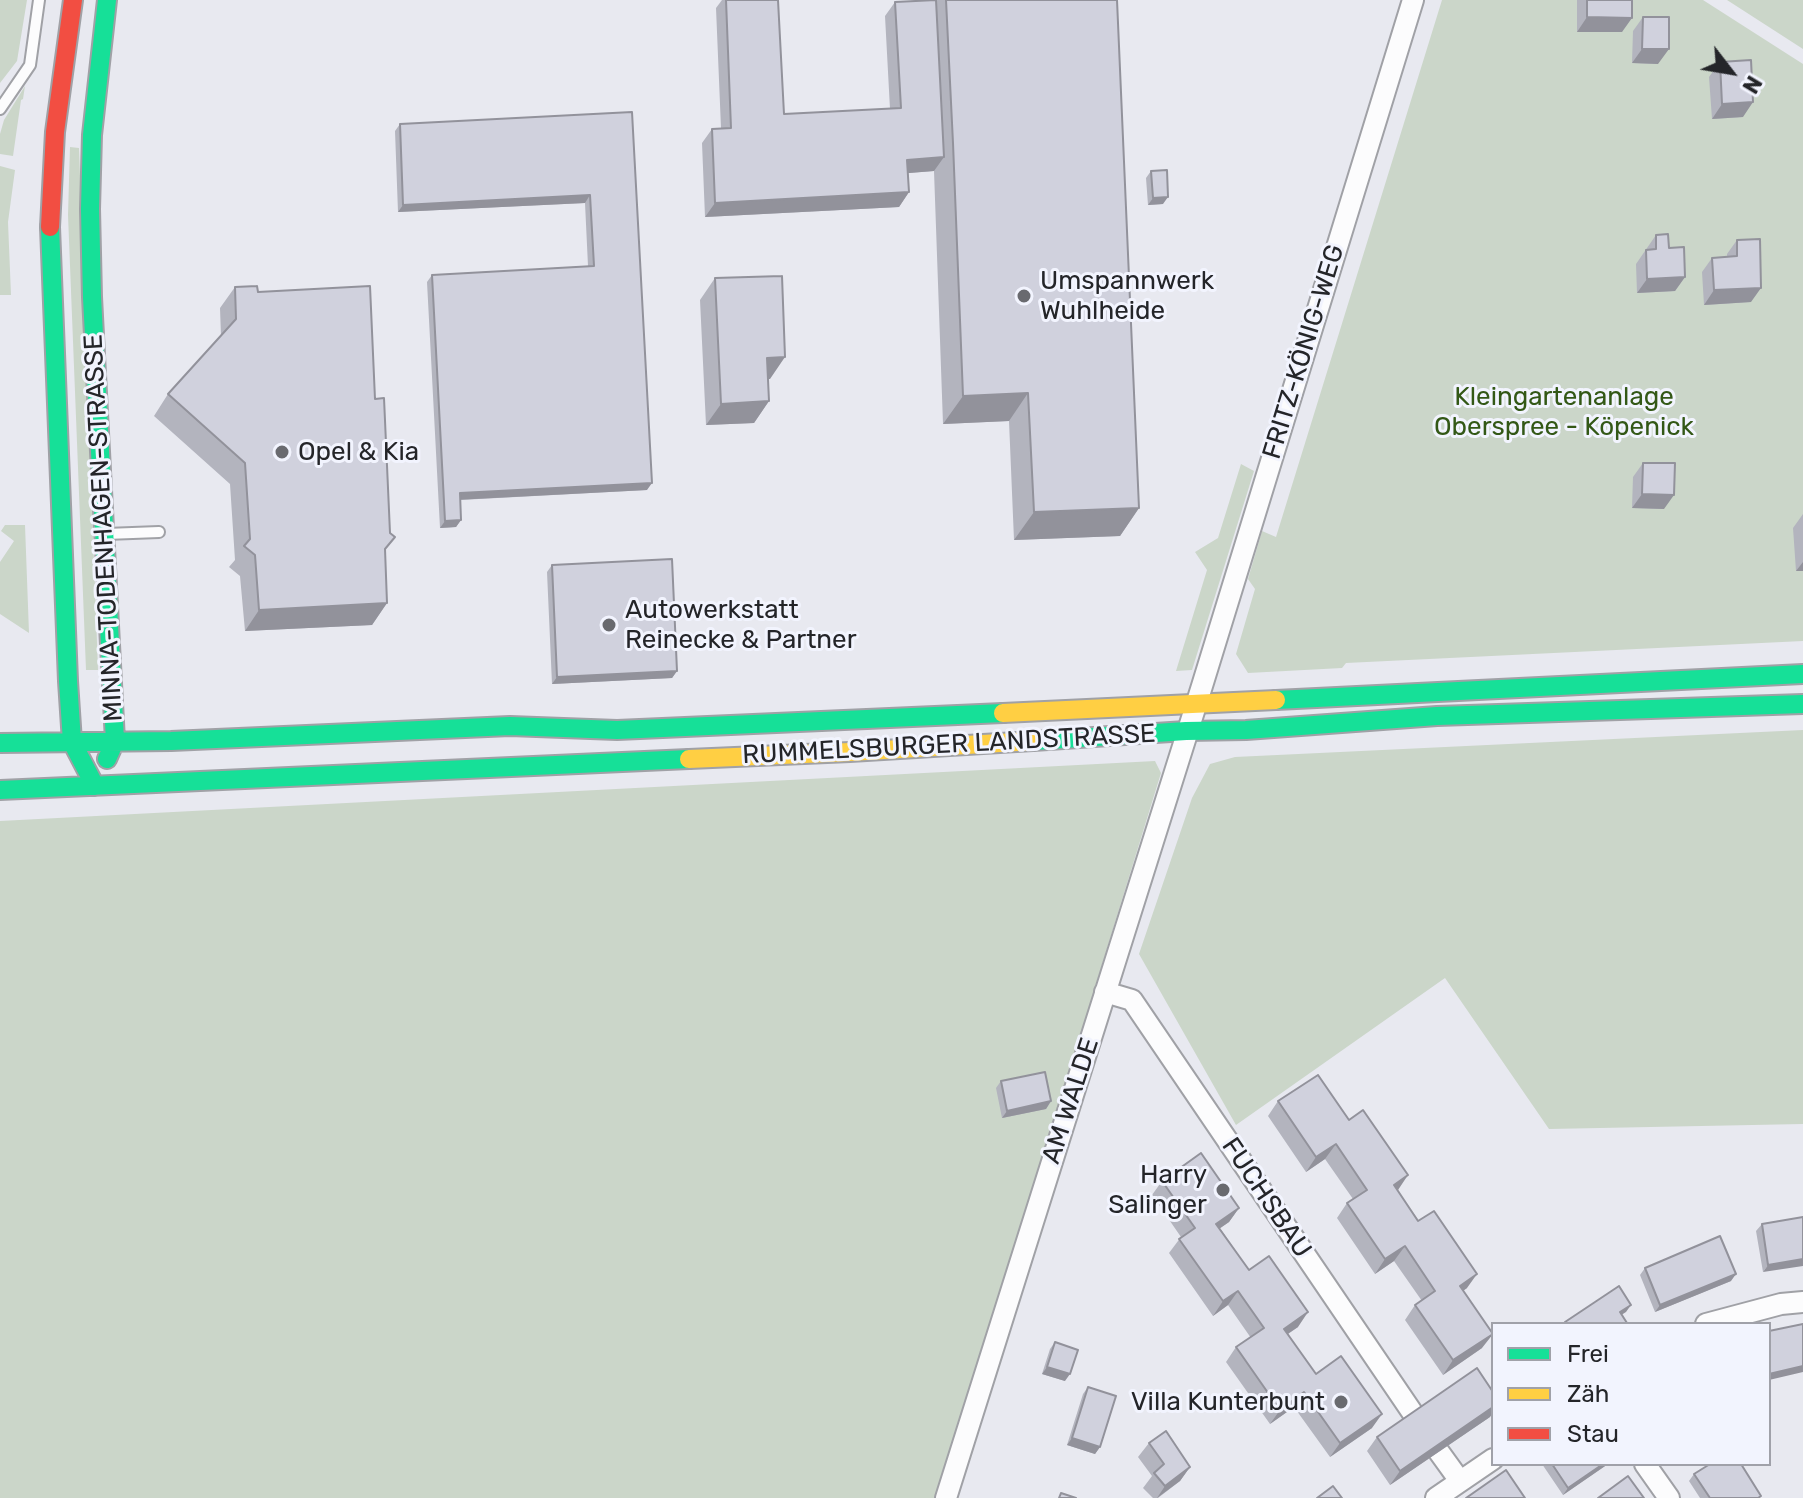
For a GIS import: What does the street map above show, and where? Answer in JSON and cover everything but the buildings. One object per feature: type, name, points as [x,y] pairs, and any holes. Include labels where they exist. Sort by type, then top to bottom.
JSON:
[{"type":"main road","name":"MINNA-TODENHAGEN-STRASSE","points":[[73,0],[55,132],[50,234],[72,742],[95,786]]},
{"type":"main road","name":"MINNA-TODENHAGEN-STRASSE","points":[[95,786],[115,741],[90,209],[92,135],[107,0]]},
{"type":"main road","name":"RUMMELSBURGER LANDSTRASSE","points":[[0,743],[171,741],[510,726],[617,730],[1803,674]]},
{"type":"main road","name":"RUMMELSBURGER LANDSTRASSE","points":[[0,790],[850,752],[1437,716],[1803,704]]},
{"type":"street","name":"FRITZ-KÖNIG-WEG","points":[[1196,703],[1413,0]]},
{"type":"street","name":"AM WALDE","points":[[946,1498],[1196,703]]},
{"type":"street","name":"FUCHSBAU","points":[[1105,992],[1132,1000],[1416,1418]]},
{"type":"street","points":[[1714,1322],[1781,1304],[1803,1302]]},
{"type":"street","points":[[1439,1452],[1460,1481]]},
{"type":"street","points":[[1436,1498],[1491,1460]]},
{"type":"street","points":[[1646,1466],[1669,1498]]},
{"type":"lane","points":[[0,109],[30,65],[39,0]]},
{"type":"lane","points":[[104,534],[159,532]]},
{"type":"green space","points":[[0,0],[27,0],[17,61],[0,83]]},
{"type":"green space","name":"Kleingartenanlage Oberspree - Köpenick","points":[[1442,0],[1703,0],[1803,64],[1803,641],[1346,663],[1342,668],[1248,673],[1236,654],[1255,589],[1248,579],[1262,531],[1276,537]]},
{"type":"green space","points":[[1727,0],[1803,0],[1803,49]]},
{"type":"green space","points":[[25,86],[13,156],[0,154],[4,120]]},
{"type":"green space","points":[[70,147],[79,148],[98,670],[86,670],[68,215]]},
{"type":"green space","points":[[0,166],[15,170],[8,222],[11,295],[0,295]]},
{"type":"green space","points":[[1241,464],[1254,471],[1192,670],[1176,671],[1207,570],[1195,552],[1218,538]]},
{"type":"green space","points":[[5,525],[25,525],[29,633],[0,614],[0,562],[14,541],[1,531]]},
{"type":"green space","points":[[1803,730],[1803,1124],[1549,1129],[1445,978],[1236,1125],[1139,954],[1192,798],[1210,764],[1235,757]]},
{"type":"green space","points":[[1155,761],[1161,773],[938,1498],[0,1498],[0,821]]},
{"type":"traffic: fast","points":[[107,0],[92,135],[90,209],[115,741],[107,759]]},
{"type":"traffic: fast","points":[[50,227],[72,742],[95,786]]},
{"type":"traffic: fast","points":[[1276,700],[1803,674]]},
{"type":"traffic: fast","points":[[1033,741],[1437,716],[1803,704]]},
{"type":"traffic: fast","points":[[0,743],[171,741],[510,726],[617,730],[1003,713]]},
{"type":"traffic: fast","points":[[0,790],[689,759]]},
{"type":"traffic: slow","points":[[1003,713],[1276,700]]},
{"type":"traffic: slow","points":[[689,759],[1033,741]]},
{"type":"traffic: jam","points":[[50,227],[55,132],[73,0]]},
{"type":"place","name":"Umspannwerk Wuhlheide","points":[[1024,296]]},
{"type":"place","name":"Opel & Kia","points":[[282,452]]},
{"type":"place","name":"Autowerkstatt Reinecke & Partner","points":[[609,625]]},
{"type":"place","name":"Harry Salinger","points":[[1223,1190]]},
{"type":"place","name":"Villa Kunterbunt","points":[[1341,1402]]}]
